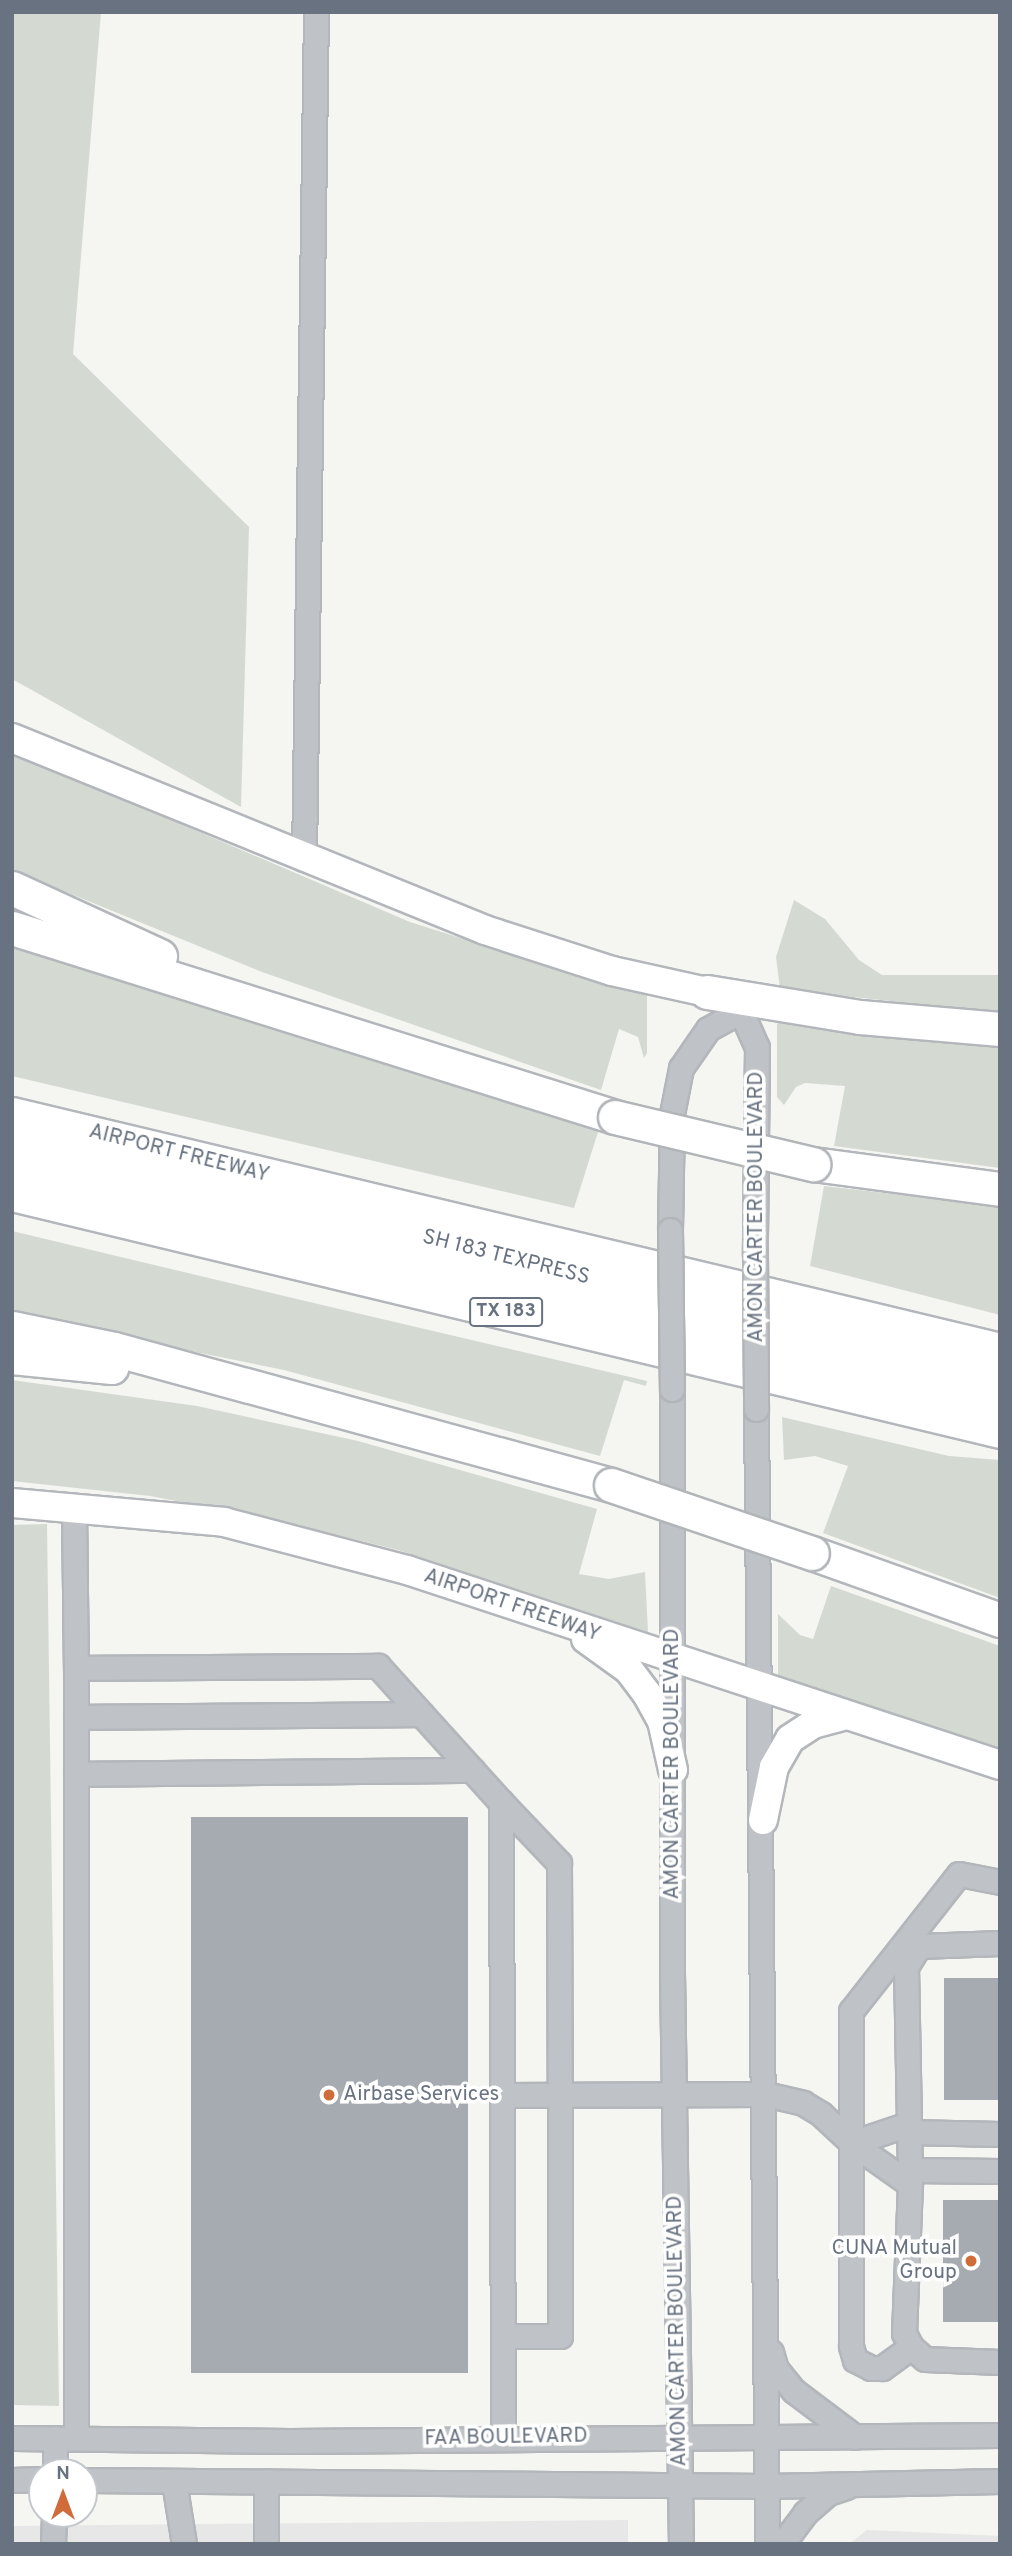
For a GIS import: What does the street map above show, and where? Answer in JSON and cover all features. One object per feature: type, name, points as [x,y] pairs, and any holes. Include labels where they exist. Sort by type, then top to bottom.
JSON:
[{"type":"highway","points":[[12,888],[253,1002]]},
{"type":"highway","points":[[12,928],[615,1117],[813,1164],[1000,1189]]},
{"type":"highway","points":[[707,992],[752,1006],[1000,1029]]},
{"type":"highway","name":"AIRPORT FREEWAY","points":[[12,1114],[1000,1350]]},
{"type":"highway","name":"SH 183 TEXPRESS","points":[[12,1139],[1000,1377]]},
{"type":"highway","name":"SH 183 TEXPRESS","points":[[12,1166],[1000,1403]]},
{"type":"highway","name":"TX 183","points":[[12,1194],[1000,1431]]},
{"type":"highway","points":[[12,1328],[114,1349],[360,1413],[611,1485],[1000,1620]]},
{"type":"highway","points":[[12,1357],[172,1376],[360,1413]]},
{"type":"main road","points":[[12,738],[304,859],[485,930],[612,971],[707,992]]},
{"type":"main road","name":"AIRPORT FREEWAY","points":[[12,1503],[224,1522],[407,1570],[759,1689],[1000,1765]]},
{"type":"main road","points":[[564,1623],[629,1670],[641,1686],[662,1721],[673,1770]]},
{"type":"main road","points":[[763,1820],[774,1767],[790,1739],[813,1724],[843,1716]]},
{"type":"street","points":[[304,859],[316,12]]},
{"type":"street","name":"AMON CARTER BOULEVARD","points":[[681,2544],[674,2095],[671,1114],[677,1082],[693,1045],[715,1023],[752,1006],[752,1030],[758,1056],[755,1255],[768,2344],[767,2544]]},
{"type":"street","points":[[60,2458],[66,2438],[76,1774],[74,1509]]},
{"type":"street","points":[[76,1668],[378,1666],[559,1863],[560,2336],[503,2336]]},
{"type":"street","points":[[76,1717],[421,1714]]},
{"type":"street","points":[[76,1774],[472,1770]]},
{"type":"street","points":[[501,1802],[503,2439]]},
{"type":"street","points":[[911,2347],[882,2368],[872,2368],[855,2360],[851,2346],[851,2011],[959,1874],[1000,1882]]},
{"type":"street","points":[[1000,1943],[928,1943],[911,1952],[906,1968],[910,2177],[904,2333],[911,2347],[940,2362],[1000,2362]]},
{"type":"street","points":[[502,2095],[765,2094],[803,2103],[852,2143],[910,2177],[1000,2171]]},
{"type":"street","points":[[852,2143],[908,2128],[1000,2134]]},
{"type":"street","points":[[768,2344],[776,2369],[794,2391],[855,2437]]},
{"type":"street","name":"FAA BOULEVARD","points":[[12,2438],[767,2439],[1000,2435]]},
{"type":"street","name":"FAA BOULEVARD","points":[[98,2480],[680,2483],[767,2486],[1000,2481]]},
{"type":"street","points":[[265,2544],[266,2481]]},
{"type":"street","points":[[174,2482],[184,2544]]},
{"type":"street","points":[[782,2544],[805,2513],[828,2493],[859,2483]]},
{"type":"shaded area","points":[[12,12],[101,12],[73,354],[249,527],[241,807],[12,679]]},
{"type":"shaded area","points":[[12,752],[410,922],[561,970],[647,991],[647,1053],[644,1058],[638,1037],[619,1029],[601,1090],[262,972],[12,870]]},
{"type":"shaded area","points":[[794,900],[825,919],[859,960],[882,975],[1000,975],[1000,1013],[780,989],[776,957]]},
{"type":"shaded area","points":[[12,945],[599,1129],[574,1208],[12,1076]]},
{"type":"shaded area","points":[[782,1019],[1000,1042],[1000,1168],[834,1146],[845,1086],[805,1083],[796,1087],[784,1105],[777,1097],[777,1024]]},
{"type":"shaded area","points":[[824,1186],[1000,1206],[1000,1315],[810,1266]]},
{"type":"shaded area","points":[[12,1231],[647,1381],[646,1386],[624,1380],[600,1456],[284,1370],[12,1315]]},
{"type":"shaded area","points":[[12,1380],[197,1406],[358,1441],[597,1509],[579,1574],[609,1579],[645,1572],[648,1632],[398,1550],[277,1520],[150,1496],[12,1481]]},
{"type":"shaded area","points":[[782,1417],[949,1456],[1000,1460],[1000,1598],[823,1533],[848,1466],[815,1456],[784,1460]]},
{"type":"shaded area","points":[[47,1524],[59,2406],[12,2405],[12,1525]]},
{"type":"shaded area","points":[[831,1586],[1000,1646],[1000,1748],[778,1677],[778,1614],[800,1635],[813,1639]]},
{"type":"shaded area","points":[[628,2520],[628,2544],[12,2544],[12,2526],[98,2528],[98,2525]]},
{"type":"shaded area","points":[[867,2530],[1000,2536],[1000,2544],[849,2544]]},
{"type":"building","name":"Airbase Services","points":[[191,1817],[468,1817],[468,2373],[191,2373]]},
{"type":"building","points":[[944,1978],[1000,1978],[1000,2100],[944,2100]]},
{"type":"building","name":"CUNA Mutual Group","points":[[943,2200],[1000,2200],[1000,2322],[943,2322]]},
{"type":"place","name":"Airbase Services","points":[[329,2095]]},
{"type":"place","name":"CUNA Mutual Group","points":[[971,2261]]}]
